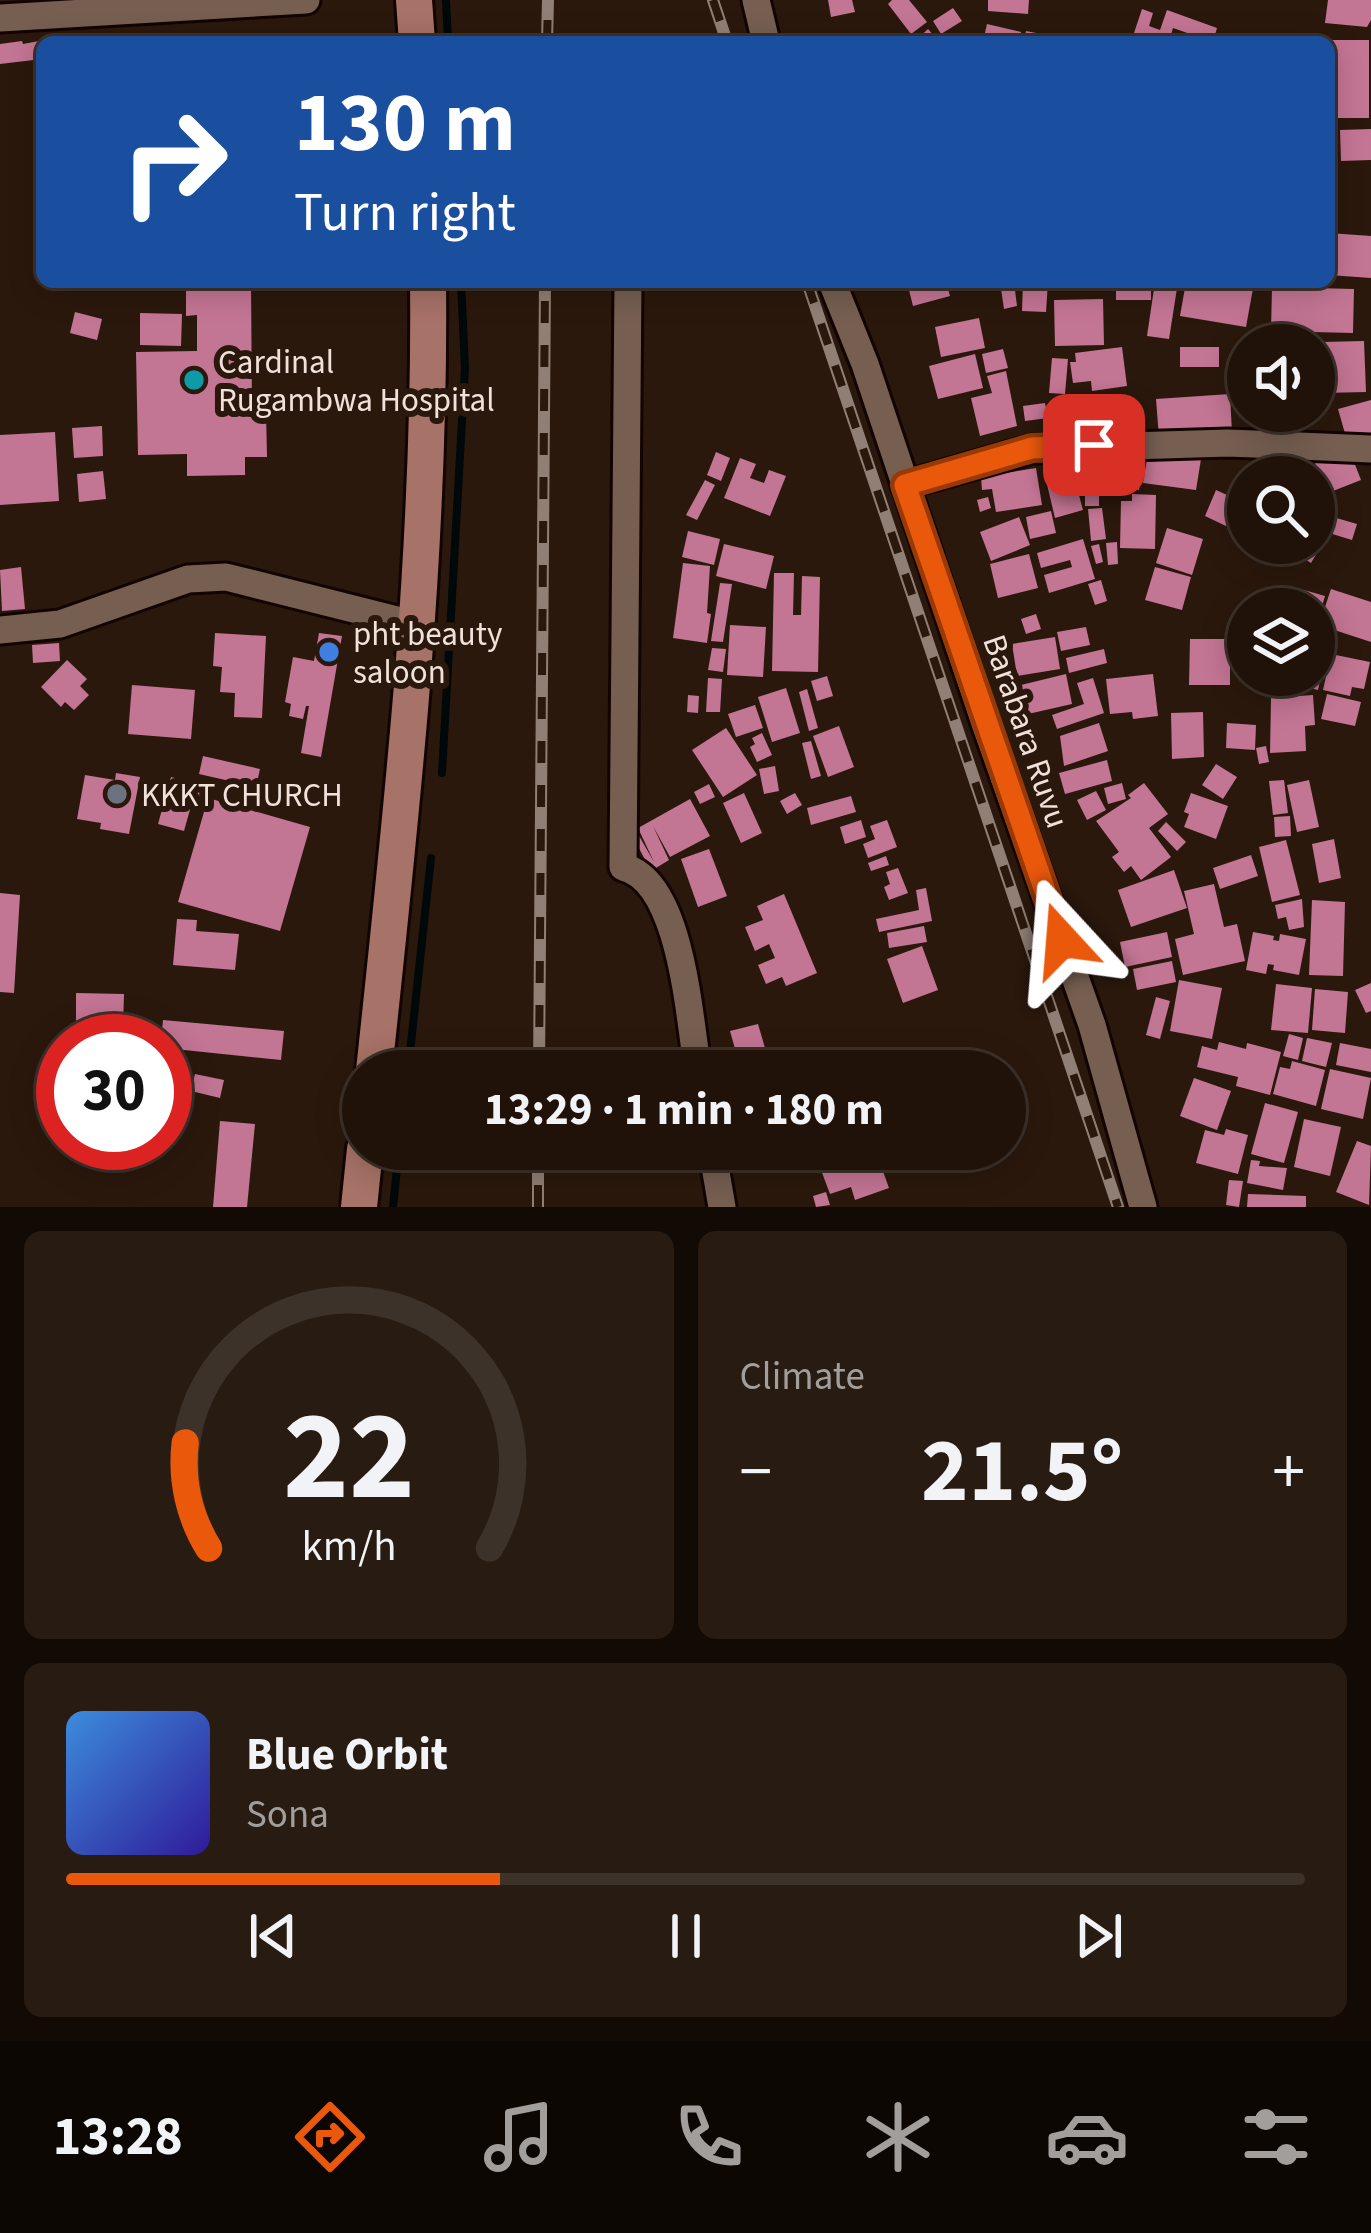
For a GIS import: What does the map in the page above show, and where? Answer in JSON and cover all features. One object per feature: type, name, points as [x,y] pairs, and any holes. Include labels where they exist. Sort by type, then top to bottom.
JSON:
[{"type":"main road","points":[[414,0],[417,36]]},
{"type":"main road","points":[[376,1050],[417,625],[429,392],[428,288]]},
{"type":"main road","points":[[359,1207],[363,1170]]},
{"type":"street","points":[[0,18],[306,0]]},
{"type":"street","points":[[755,0],[764,36]]},
{"type":"street","points":[[628,288],[623,867],[639,871],[656,890],[675,937],[694,1050]]},
{"type":"street","name":"Barabara Ruvu","points":[[834,288],[865,364],[1092,1025],[1143,1207]]},
{"type":"street","points":[[905,485],[1032,448],[1228,443],[1371,449]]},
{"type":"street","points":[[0,630],[60,624],[188,580],[226,577],[417,625]]},
{"type":"street","points":[[716,1170],[722,1207]]},
{"type":"building","points":[[828,0],[852,0],[855,12],[831,17]]},
{"type":"building","points":[[909,0],[927,22],[911,34],[888,4]]},
{"type":"building","points":[[988,0],[1029,0],[1028,14],[988,11]]},
{"type":"building","points":[[1328,0],[1371,0],[1367,27],[1325,23]]},
{"type":"building","points":[[953,8],[962,21],[941,34],[933,21]]},
{"type":"building","points":[[1142,9],[1153,13],[1149,26],[1160,30],[1167,10],[1217,28],[1215,36],[1173,28],[1173,36],[1133,36]]},
{"type":"building","points":[[987,24],[1021,32],[1020,36],[984,36]]},
{"type":"building","points":[[1335,40],[1369,40],[1369,118],[1335,118]]},
{"type":"building","points":[[36,42],[36,60],[0,64],[0,44]]},
{"type":"building","points":[[1371,129],[1371,160],[1341,161],[1340,130]]},
{"type":"building","points":[[1335,233],[1371,236],[1371,278],[1335,275]]},
{"type":"building","name":"Cardinal Rugambwa Hospital","points":[[186,288],[251,288],[252,412],[266,411],[267,457],[245,457],[245,475],[187,476],[187,454],[138,455],[136,352],[197,351],[197,315],[186,316]]},
{"type":"building","points":[[908,288],[948,288],[950,296],[913,306]]},
{"type":"building","points":[[1001,288],[1015,288],[1017,306],[1004,309]]},
{"type":"building","points":[[1023,288],[1048,288],[1046,312],[1022,311]]},
{"type":"building","points":[[1116,288],[1151,288],[1151,300],[1116,300]]},
{"type":"building","points":[[1154,288],[1177,288],[1169,339],[1147,336]]},
{"type":"building","points":[[1185,288],[1253,288],[1247,324],[1180,316]]},
{"type":"building","points":[[1272,288],[1354,289],[1353,333],[1335,333],[1335,324],[1271,324]]},
{"type":"building","points":[[1103,299],[1104,345],[1055,346],[1054,300]]},
{"type":"building","points":[[75,312],[102,319],[97,340],[70,333]]},
{"type":"building","points":[[140,313],[182,314],[181,346],[140,345]]},
{"type":"building","points":[[979,318],[985,348],[941,357],[935,327]]},
{"type":"building","points":[[1364,341],[1366,392],[1335,393],[1335,342]]},
{"type":"building","points":[[1122,347],[1127,386],[1092,391],[1091,381],[1073,383],[1070,362],[1076,362],[1075,353]]},
{"type":"building","points":[[1180,347],[1219,347],[1219,367],[1180,367]]},
{"type":"building","points":[[1003,349],[1008,368],[986,373],[982,354]]},
{"type":"building","points":[[975,354],[983,388],[938,399],[929,366]]},
{"type":"building","points":[[1052,358],[1068,359],[1065,394],[1049,393]]},
{"type":"building","points":[[1006,371],[1017,426],[980,436],[971,398],[992,393],[987,376]]},
{"type":"building","points":[[1227,394],[1227,432],[1232,433],[1159,438],[1156,399]]},
{"type":"building","points":[[1099,396],[1132,398],[1132,419],[1098,417]]},
{"type":"building","points":[[1371,400],[1371,437],[1348,444],[1338,409]]},
{"type":"building","points":[[1045,403],[1048,418],[1025,421],[1023,406]]},
{"type":"building","points":[[1067,421],[1069,433],[1052,436],[1050,424]]},
{"type":"building","points":[[102,426],[103,456],[74,458],[72,428]]},
{"type":"building","points":[[55,432],[59,501],[0,505],[0,435]]},
{"type":"building","points":[[1349,449],[1361,480],[1335,490],[1332,456]]},
{"type":"building","points":[[716,452],[730,458],[721,481],[707,475]]},
{"type":"building","points":[[1148,452],[1201,459],[1196,490],[1143,483]]},
{"type":"building","points":[[740,458],[756,464],[750,478],[764,483],[769,470],[786,476],[770,516],[724,498]]},
{"type":"building","points":[[1036,468],[1042,505],[996,512],[992,489],[982,490],[981,477]]},
{"type":"building","points":[[103,471],[106,499],[79,502],[77,474]]},
{"type":"building","points":[[1085,472],[1107,472],[1107,494],[1099,494],[1099,506],[1085,506]]},
{"type":"building","points":[[1073,473],[1083,510],[1055,518],[1046,480]]},
{"type":"building","points":[[1116,473],[1141,477],[1139,490],[1114,486]]},
{"type":"building","points":[[705,480],[715,485],[697,520],[686,515]]},
{"type":"building","points":[[1216,490],[1227,495],[1226,526],[1205,516]]},
{"type":"building","points":[[1132,494],[1156,495],[1155,549],[1120,548],[1121,501],[1132,501]]},
{"type":"building","points":[[988,497],[991,508],[980,512],[977,500]]},
{"type":"building","points":[[1102,508],[1106,539],[1091,541],[1088,509]]},
{"type":"building","points":[[1051,511],[1056,533],[1030,539],[1026,517]]},
{"type":"building","points":[[1019,517],[1030,545],[991,561],[980,532]]},
{"type":"building","points":[[1335,518],[1357,524],[1352,540],[1335,535]]},
{"type":"building","points":[[1167,528],[1203,539],[1192,575],[1156,563]]},
{"type":"building","points":[[688,531],[720,539],[714,565],[682,557]]},
{"type":"building","points":[[1083,539],[1095,579],[1049,593],[1044,575],[1072,567],[1070,560],[1041,568],[1037,553]]},
{"type":"building","points":[[1117,542],[1118,564],[1108,565],[1106,543]]},
{"type":"building","points":[[724,544],[774,556],[766,589],[716,576]]},
{"type":"building","points":[[1099,544],[1103,562],[1096,564],[1091,546]]},
{"type":"building","points":[[1029,554],[1038,588],[998,598],[990,564]]},
{"type":"building","points":[[683,563],[710,566],[707,643],[673,638]]},
{"type":"building","points":[[21,567],[25,609],[2,611],[0,570]]},
{"type":"building","points":[[1155,567],[1191,577],[1182,610],[1145,600]]},
{"type":"building","points":[[774,573],[794,573],[793,615],[801,615],[802,576],[820,577],[818,672],[772,671]]},
{"type":"building","points":[[1101,580],[1107,601],[1095,605],[1088,584]]},
{"type":"building","points":[[720,583],[732,584],[723,642],[711,641]]},
{"type":"building","points":[[1335,590],[1371,602],[1371,642],[1335,630]]},
{"type":"building","points":[[1036,614],[1041,629],[1026,634],[1021,619]]},
{"type":"building","points":[[730,625],[766,627],[763,677],[727,675]]},
{"type":"building","points":[[1086,627],[1090,645],[1061,651],[1057,632]]},
{"type":"building","points":[[215,633],[266,636],[262,718],[234,717],[235,693],[220,692],[222,667],[213,666]]},
{"type":"building","points":[[319,633],[342,636],[321,757],[301,753],[309,706],[303,719],[289,716],[291,704],[285,702],[293,657],[314,661]]},
{"type":"building","points":[[1055,637],[1060,669],[1017,676],[1012,644]]},
{"type":"building","points":[[1190,639],[1227,639],[1227,685],[1189,685]]},
{"type":"building","points":[[59,643],[60,661],[33,663],[32,645]]},
{"type":"building","points":[[712,648],[726,649],[723,672],[708,670]]},
{"type":"building","points":[[1104,649],[1107,663],[1069,673],[1066,658]]},
{"type":"building","points":[[1335,655],[1370,662],[1364,689],[1352,687],[1350,696],[1335,693]]},
{"type":"building","points":[[67,660],[87,679],[80,686],[89,695],[74,710],[65,702],[61,707],[41,687]]},
{"type":"building","points":[[1066,674],[1072,704],[1028,714],[1021,685]]},
{"type":"building","points":[[1153,674],[1158,716],[1133,719],[1132,712],[1110,714],[1106,679]]},
{"type":"building","points":[[827,676],[833,696],[817,701],[811,681]]},
{"type":"building","points":[[708,678],[722,679],[720,712],[706,712]]},
{"type":"building","points":[[1093,678],[1104,713],[1057,729],[1052,715],[1084,704],[1077,683]]},
{"type":"building","points":[[132,685],[195,690],[191,739],[128,734]]},
{"type":"building","points":[[786,688],[800,733],[772,742],[758,697]]},
{"type":"building","points":[[807,689],[818,728],[809,731],[799,692]]},
{"type":"building","points":[[688,695],[699,696],[698,713],[687,712]]},
{"type":"building","points":[[1313,696],[1315,725],[1305,726],[1306,751],[1270,753],[1271,698]]},
{"type":"building","points":[[1327,696],[1361,702],[1355,726],[1321,719]]},
{"type":"building","points":[[755,705],[763,728],[736,737],[728,714]]},
{"type":"building","points":[[1203,712],[1204,757],[1172,759],[1171,713]]},
{"type":"building","points":[[1099,723],[1108,751],[1064,766],[1060,736]]},
{"type":"building","points":[[1227,723],[1256,725],[1255,750],[1226,748]]},
{"type":"building","points":[[839,726],[854,767],[828,777],[813,736]]},
{"type":"building","points":[[726,728],[757,775],[723,797],[692,750]]},
{"type":"building","points":[[762,733],[772,755],[757,762],[750,747],[755,744],[752,738]]},
{"type":"building","points":[[811,741],[821,776],[811,779],[802,743]]},
{"type":"building","points":[[1266,746],[1269,762],[1259,764],[1256,748]]},
{"type":"building","points":[[203,756],[260,769],[256,787],[199,774]]},
{"type":"building","points":[[1107,760],[1112,781],[1065,794],[1059,773]]},
{"type":"building","points":[[1216,764],[1237,777],[1223,799],[1202,785]]},
{"type":"building","points":[[775,766],[779,791],[764,794],[759,769]]},
{"type":"building","points":[[116,773],[140,777],[129,834],[77,819],[85,775],[115,780]]},
{"type":"building","points":[[171,777],[205,786],[199,808],[191,806],[184,831],[158,824]]},
{"type":"building","points":[[1284,780],[1288,813],[1273,815],[1269,781]]},
{"type":"building","points":[[1309,780],[1319,827],[1297,832],[1287,785]]},
{"type":"building","points":[[1122,783],[1126,799],[1108,804],[1104,788]]},
{"type":"building","points":[[1144,783],[1168,814],[1149,828],[1171,857],[1141,880],[1131,866],[1124,872],[1112,857],[1119,852],[1096,821],[1131,798],[1128,795]]},
{"type":"building","points":[[709,784],[715,797],[700,804],[694,792]]},
{"type":"building","points":[[1096,791],[1106,810],[1087,820],[1077,800]]},
{"type":"building","points":[[744,793],[762,833],[741,843],[723,803]]},
{"type":"building","points":[[795,793],[802,805],[787,814],[780,801]]},
{"type":"building","points":[[1191,793],[1228,806],[1216,839],[1184,827]]},
{"type":"building","points":[[851,796],[856,812],[811,825],[807,808]]},
{"type":"building","points":[[208,798],[310,827],[280,931],[178,902]]},
{"type":"building","points":[[690,799],[710,836],[670,857],[653,826],[669,860],[651,871],[633,837],[638,834],[654,862],[638,828]]},
{"type":"building","points":[[1290,816],[1291,836],[1275,837],[1274,817]]},
{"type":"building","points":[[861,820],[866,837],[845,844],[840,827]]},
{"type":"building","points":[[887,820],[897,847],[868,858],[863,844],[875,839],[870,826]]},
{"type":"building","points":[[1166,822],[1186,842],[1177,851],[1158,831]]},
{"type":"building","points":[[1334,839],[1341,878],[1319,883],[1312,844]]},
{"type":"building","points":[[1286,840],[1300,895],[1272,902],[1259,847]]},
{"type":"building","points":[[709,849],[727,896],[698,907],[681,859]]},
{"type":"building","points":[[1251,855],[1258,876],[1220,889],[1213,868]]},
{"type":"building","points":[[886,856],[889,865],[871,871],[868,863]]},
{"type":"building","points":[[898,868],[908,893],[889,900],[886,872]]},
{"type":"building","points":[[1174,870],[1187,908],[1131,927],[1118,890]]},
{"type":"building","points":[[1214,884],[1224,927],[1237,924],[1245,961],[1183,975],[1175,939],[1194,934],[1184,891]]},
{"type":"building","points":[[926,888],[932,921],[879,932],[876,919],[919,910],[916,890]]},
{"type":"building","points":[[0,893],[20,895],[14,993],[0,992]]},
{"type":"building","points":[[784,894],[817,973],[786,986],[782,977],[766,984],[758,965],[775,958],[769,944],[755,951],[745,927],[763,920],[757,906]]},
{"type":"building","points":[[1302,899],[1304,927],[1289,930],[1286,917],[1278,919],[1275,905]]},
{"type":"building","points":[[1312,900],[1345,902],[1343,976],[1309,975]]},
{"type":"building","points":[[177,919],[197,920],[196,931],[239,934],[235,970],[173,965]]},
{"type":"building","points":[[924,926],[927,942],[889,948],[887,933]]},
{"type":"building","points":[[1167,932],[1172,957],[1125,967],[1120,942]]},
{"type":"building","points":[[1253,932],[1279,941],[1280,934],[1306,939],[1299,975],[1273,970],[1274,965],[1268,964],[1266,974],[1246,970]]},
{"type":"building","points":[[922,946],[938,990],[903,1003],[887,959]]},
{"type":"building","points":[[1172,961],[1176,982],[1137,990],[1133,969]]},
{"type":"building","points":[[1179,980],[1222,988],[1212,1039],[1170,1031]]},
{"type":"building","points":[[1371,983],[1371,1011],[1366,1013],[1355,990]]},
{"type":"building","points":[[1276,984],[1312,988],[1308,1033],[1271,1030]]},
{"type":"building","points":[[1315,989],[1348,992],[1345,1033],[1312,1030]]},
{"type":"building","points":[[76,993],[124,994],[123,1014],[76,1014]]},
{"type":"building","points":[[1156,997],[1170,1001],[1160,1039],[1146,1035]]},
{"type":"building","points":[[192,1023],[284,1031],[281,1060],[192,1051]]},
{"type":"building","points":[[758,1024],[765,1048],[735,1050],[730,1031]]},
{"type":"building","points":[[1289,1034],[1303,1038],[1298,1060],[1283,1056]]},
{"type":"building","points":[[1307,1038],[1332,1043],[1326,1067],[1302,1061]]},
{"type":"building","points":[[1219,1042],[1281,1052],[1270,1095],[1236,1086],[1238,1077],[1197,1067],[1202,1046],[1217,1050]]},
{"type":"building","points":[[1340,1043],[1371,1049],[1371,1072],[1336,1065]]},
{"type":"building","points":[[1292,1061],[1325,1070],[1316,1106],[1273,1094],[1280,1067],[1290,1069]]},
{"type":"building","points":[[1330,1069],[1371,1078],[1363,1119],[1321,1109]]},
{"type":"building","points":[[195,1074],[224,1080],[220,1098],[192,1091]]},
{"type":"building","points":[[1194,1078],[1231,1091],[1217,1130],[1180,1116]]},
{"type":"building","points":[[1265,1103],[1298,1112],[1284,1163],[1251,1154]]},
{"type":"building","points":[[1304,1119],[1341,1127],[1330,1176],[1294,1167]]},
{"type":"building","points":[[220,1121],[255,1124],[247,1207],[213,1207]]},
{"type":"building","points":[[1226,1129],[1248,1135],[1238,1174],[1196,1163],[1205,1130],[1224,1135]]},
{"type":"building","points":[[1357,1141],[1371,1146],[1369,1205],[1336,1192]]},
{"type":"building","points":[[1251,1160],[1260,1161],[1259,1166],[1287,1168],[1283,1190],[1247,1183]]},
{"type":"building","points":[[821,1170],[883,1170],[889,1188],[855,1200],[851,1187],[830,1194]]},
{"type":"building","points":[[1229,1180],[1243,1181],[1239,1207],[1226,1205]]},
{"type":"building","points":[[826,1192],[830,1205],[816,1207],[813,1196]]},
{"type":"building","points":[[1248,1194],[1306,1196],[1306,1207],[1247,1207]]},
{"type":"waterway","points":[[446,0],[448,36]]},
{"type":"waterway","points":[[442,773],[465,368],[461,288]]},
{"type":"waterway","points":[[410,1050],[431,858]]},
{"type":"waterway","points":[[393,1207],[397,1170]]},
{"type":"railway","points":[[547,36],[548,0]]},
{"type":"railway","points":[[713,0],[725,36]]},
{"type":"railway","points":[[539,1050],[545,288]]},
{"type":"railway","points":[[809,288],[1118,1207]]},
{"type":"railway","points":[[538,1170],[538,1207]]},
{"type":"place","name":"Cardinal Rugambwa Hospital","points":[[194,380]]},
{"type":"place","name":"pht beauty saloon","points":[[329,652]]},
{"type":"place","name":"KKKT CHURCH","points":[[117,794]]},
{"type":"route","points":[[1062,940],[905,485],[1032,448],[1094,445]]}]
